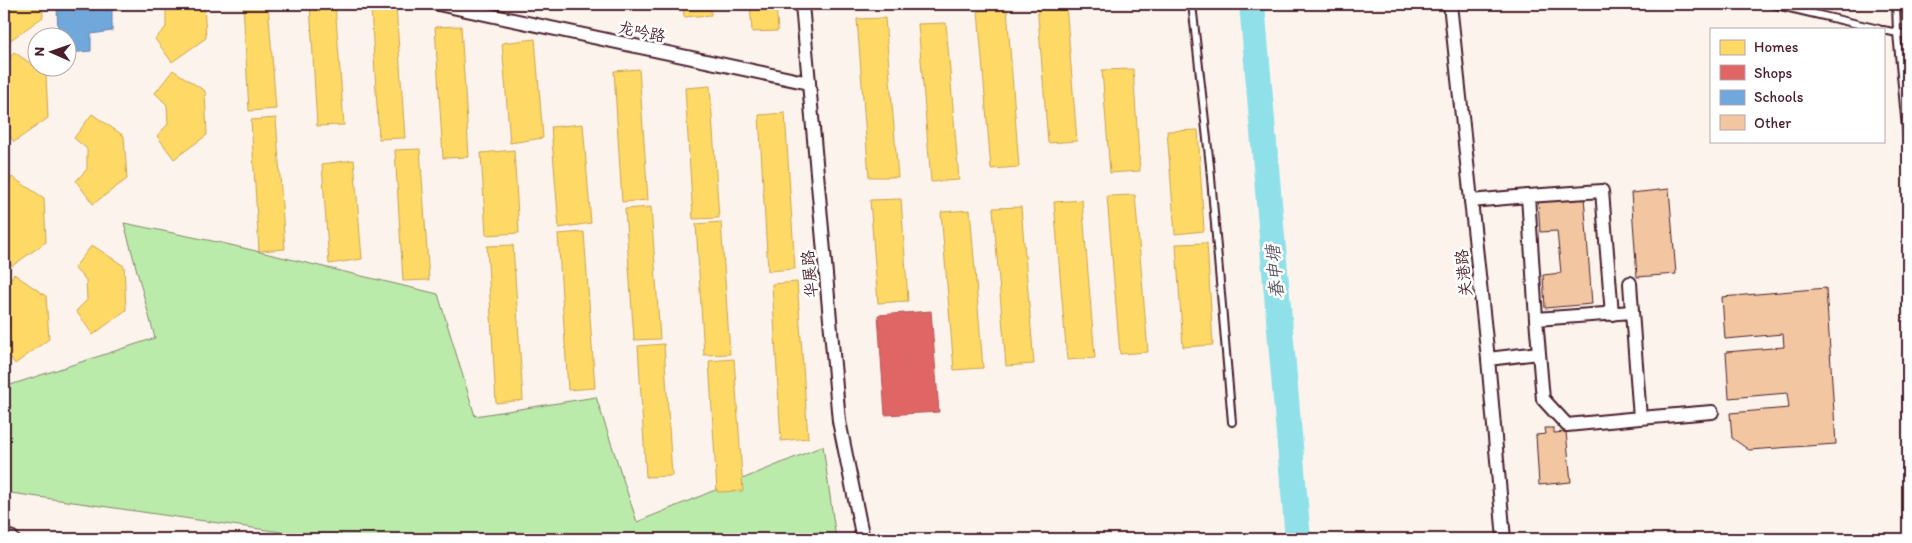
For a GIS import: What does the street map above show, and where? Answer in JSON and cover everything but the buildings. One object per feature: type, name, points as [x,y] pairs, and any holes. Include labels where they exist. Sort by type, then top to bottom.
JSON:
[{"type":"street","name":"龙吟路","points":[[438,4],[809,83]]},
{"type":"street","name":"华展路","points":[[802,4],[839,421],[863,539]]},
{"type":"street","name":"关港路","points":[[1450,4],[1488,359],[1504,539]]},
{"type":"street","points":[[1471,201],[1602,191],[1612,314]]},
{"type":"street","points":[[1528,196],[1543,399],[1567,425],[1712,412]]},
{"type":"street","points":[[1630,283],[1640,418]]},
{"type":"street","points":[[1536,319],[1632,312]]},
{"type":"street","points":[[1488,359],[1539,353]]},
{"type":"street","points":[[4,538],[11,539]]},
{"type":"lane","points":[[1192,4],[1210,166],[1232,422]]},
{"type":"lane","points":[[1772,4],[1875,28]]},
{"type":"lane","points":[[1896,4],[1908,149]]},
{"type":"lane","points":[[1884,30],[1908,35]]},
{"type":"green space","points":[[124,223],[222,243],[438,294],[475,416],[596,397],[637,522],[823,446],[836,539],[329,539],[4,492],[4,387],[155,338]]},
{"type":"waterway","name":"春申塘","points":[[1252,4],[1298,539]]}]
